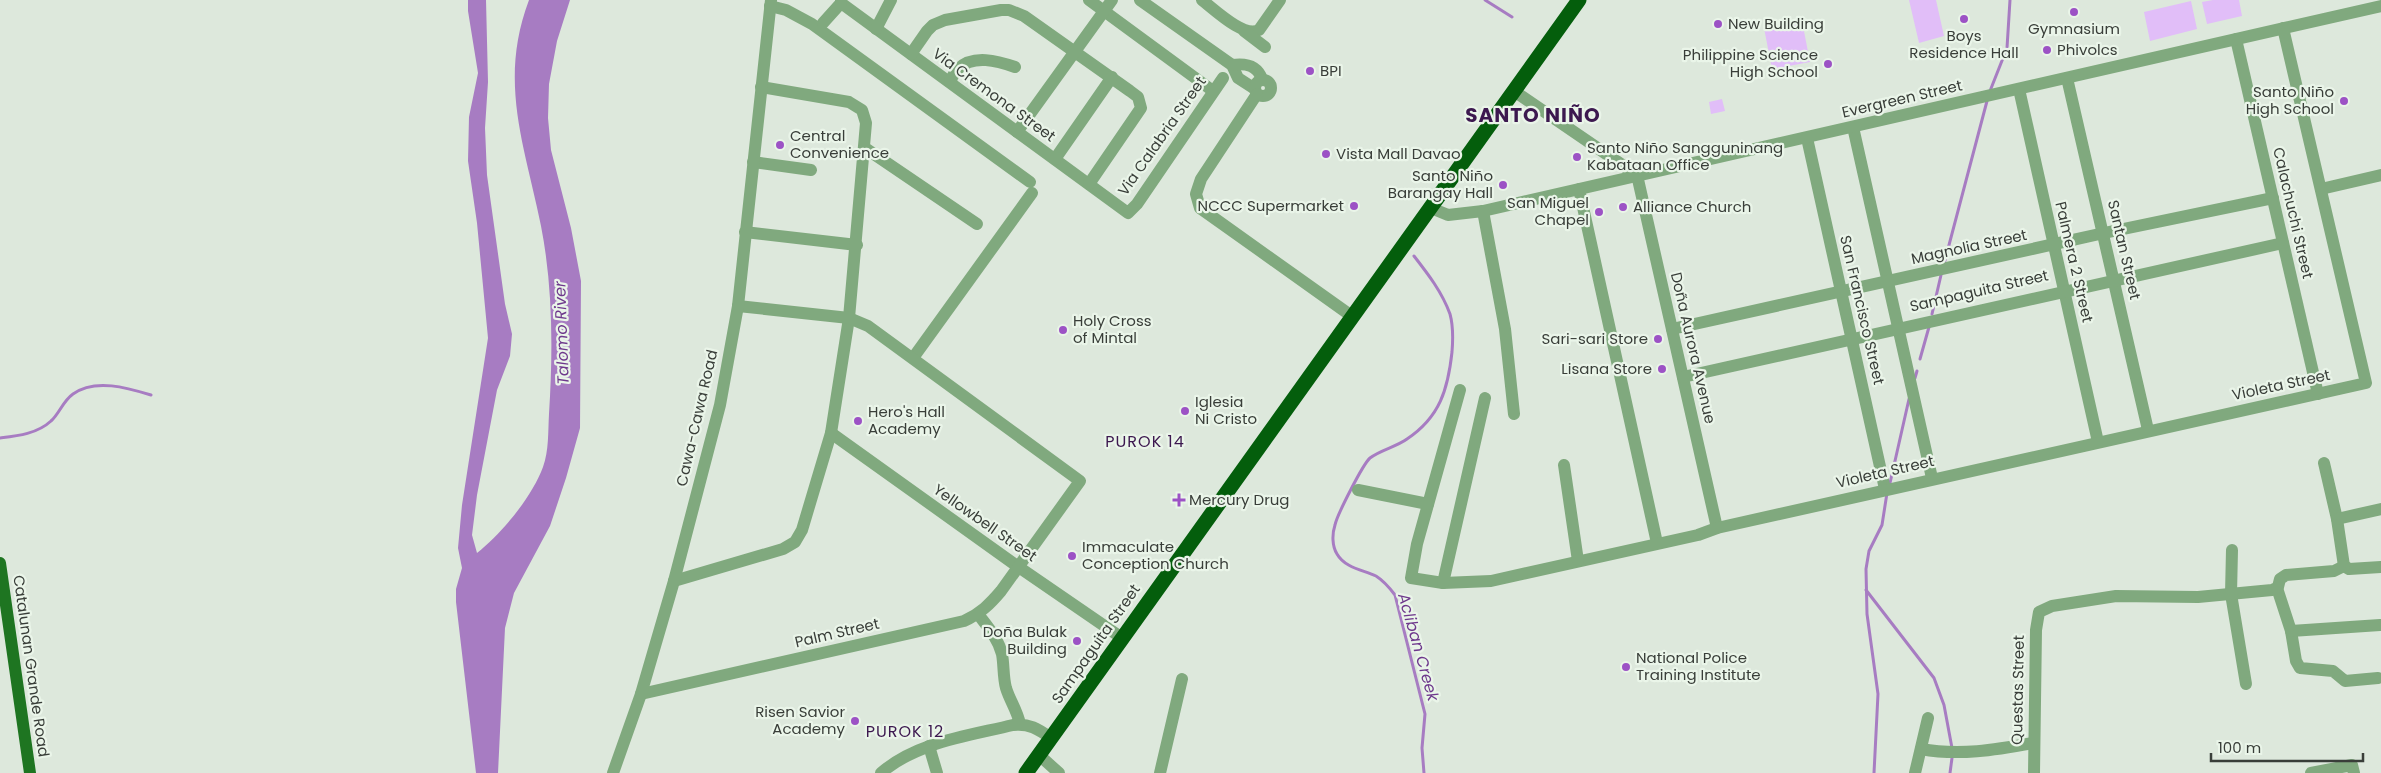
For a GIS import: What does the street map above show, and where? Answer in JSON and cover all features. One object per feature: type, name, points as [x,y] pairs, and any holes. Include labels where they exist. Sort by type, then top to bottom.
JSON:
[{"type":"highway","name":"Sampaguita Street","points":[[1026,773],[1045,763],[1051,738],[1579,0]]},
{"type":"main road","name":"Catalunan Grande Road","points":[[0,563],[30,773]]},
{"type":"street","points":[[876,29],[892,0]]},
{"type":"street","points":[[1089,0],[1108,5],[1213,91]]},
{"type":"street","points":[[1140,0],[1232,65],[1238,78],[1258,87]]},
{"type":"street","points":[[1202,0],[1265,47]]},
{"type":"street","points":[[1241,29],[1254,32],[1260,30],[1280,0]]},
{"type":"street","points":[[823,23],[841,2]]},
{"type":"street","name":"Via Cremona Street","points":[[841,2],[1128,212]]},
{"type":"street","points":[[738,306],[849,318],[868,326],[913,358],[1031,187],[812,24],[770,3]]},
{"type":"street","name":"Cawa-Cawa Road","points":[[613,773],[641,694],[674,581],[720,405],[738,306],[770,3]]},
{"type":"street","points":[[1017,132],[1108,5]]},
{"type":"street","name":"Evergreen Street","points":[[1431,208],[1448,215],[1483,211],[2381,6]]},
{"type":"street","points":[[911,54],[933,25],[945,20],[1009,10],[1024,16],[1112,77],[1138,97],[1141,108],[1089,184]]},
{"type":"street","points":[[2283,28],[2321,189],[2381,175]]},
{"type":"street","name":"Calachuchi Street","points":[[2236,39],[2318,394]]},
{"type":"street","points":[[950,82],[958,68],[974,62],[995,60],[1015,67]]},
{"type":"street","points":[[1232,65],[1240,64],[1253,67],[1259,72],[1258,87],[1201,179],[1196,194],[1200,208],[1353,317]]},
{"type":"street","points":[[1055,159],[1112,77]]},
{"type":"street","name":"Via Calabria Street","points":[[1128,212],[1137,204],[1223,78]]},
{"type":"street","name":"Santan Street","points":[[2067,78],[2115,279],[2148,430]]},
{"type":"street","points":[[674,581],[783,550],[795,542],[802,530],[830,432],[849,318],[865,148],[865,116],[856,105],[842,100],[761,87]]},
{"type":"street","name":"Palmera 2 Street","points":[[2019,89],[2098,442]]},
{"type":"street","points":[[1514,91],[1637,175]]},
{"type":"street","points":[[1853,127],[1932,478]]},
{"type":"street","name":"San Francisco Street","points":[[1807,138],[1885,489]]},
{"type":"street","points":[[865,148],[977,224]]},
{"type":"street","points":[[753,162],[811,170]]},
{"type":"street","name":"Doña Aurora Avenue","points":[[1637,175],[1717,528]]},
{"type":"street","points":[[1578,189],[1657,543]]},
{"type":"street","name":"Violeta Street","points":[[1428,504],[1414,556],[1411,578],[1443,583],[1491,581],[1698,535],[1717,528],[1932,478],[2366,383],[2321,189]]},
{"type":"street","name":"Magnolia Street","points":[[1672,330],[2104,233],[2273,198]]},
{"type":"street","points":[[1483,211],[1505,329],[1514,414]]},
{"type":"street","points":[[745,232],[857,244]]},
{"type":"street","name":"Sampaguita Street","points":[[1683,377],[1898,327],[2283,243]]},
{"type":"street","name":"Palm Street","points":[[641,694],[954,623],[978,614],[1001,591],[1017,566],[1080,481],[913,358]]},
{"type":"street","points":[[1358,490],[1428,504],[1460,390]]},
{"type":"street","points":[[1443,583],[1485,398]]},
{"type":"street","name":"Yellowbell Street","points":[[830,432],[1017,566],[1122,638]]},
{"type":"street","points":[[2324,463],[2337,519],[2344,566]]},
{"type":"street","points":[[1564,465],[1578,561]]},
{"type":"street","points":[[2337,519],[2381,509]]},
{"type":"street","points":[[2232,550],[2231,594],[2246,684]]},
{"type":"street","points":[[2378,678],[2345,681],[2333,671],[2304,670],[2297,663],[2291,631],[2277,588],[2280,579],[2286,576],[2334,571],[2344,566],[2353,569],[2381,567]]},
{"type":"street","points":[[2231,594],[2277,588]]},
{"type":"street","name":"Questas Street","points":[[2034,773],[2036,622],[2041,609],[2116,596],[2198,597],[2231,594]]},
{"type":"street","points":[[978,614],[998,641],[1002,654],[1004,681],[1008,694],[1016,708],[1020,724]]},
{"type":"street","points":[[2291,631],[2380,625]]},
{"type":"street","points":[[1160,773],[1182,679]]},
{"type":"street","points":[[1915,773],[1928,718]]},
{"type":"street","points":[[881,773],[903,757],[929,746],[1020,724],[1035,727],[1051,738]]},
{"type":"street","points":[[1921,749],[1935,752],[1982,752],[2033,744]]},
{"type":"street","points":[[929,746],[936,773]]},
{"type":"street","points":[[1045,763],[1059,773]]},
{"type":"street","points":[[2311,773],[2352,765],[2354,773]]},
{"type":"shaded area","points":[[1909,0],[1936,0],[1944,36],[1919,43]]},
{"type":"shaded area","points":[[2239,0],[2242,16],[2207,24],[2202,2]]},
{"type":"shaded area","points":[[2191,1],[2197,29],[2150,41],[2144,12]]},
{"type":"shaded area","points":[[1802,21],[1810,62],[1772,69],[1764,28]]},
{"type":"shaded area","points":[[1722,99],[1725,111],[1711,114],[1709,102]]},
{"type":"water","name":"Talomo River","points":[[468,0],[486,0],[488,82],[485,128],[487,175],[505,304],[512,334],[510,356],[497,390],[477,495],[472,535],[477,553],[506,525],[532,490],[543,467],[547,448],[551,343],[548,272],[541,226],[517,114],[515,86],[520,30],[529,0],[570,0],[557,41],[549,84],[548,118],[551,150],[571,228],[581,281],[580,428],[550,526],[514,593],[505,628],[498,773],[476,773],[456,602],[456,589],[462,568],[458,548],[462,505],[488,338],[477,223],[468,161],[469,117],[478,73]]},
{"type":"waterway","name":"Acliban Creek","points":[[1485,0],[1512,17]]},
{"type":"waterway","points":[[1990,91],[2007,48],[2010,0]]},
{"type":"waterway","points":[[1944,264],[1987,101]]},
{"type":"waterway","name":"Acliban Creek","points":[[1414,256],[1439,291],[1451,318],[1453,333],[1452,352],[1445,390],[1435,412],[1418,430],[1403,442],[1374,455],[1367,462],[1340,511],[1334,529],[1333,540],[1335,551],[1340,559],[1355,568],[1376,576],[1395,595],[1425,714],[1422,748],[1424,773]]},
{"type":"waterway","points":[[1932,314],[1941,275]]},
{"type":"waterway","points":[[1920,359],[1929,327]]},
{"type":"waterway","points":[[1915,378],[1917,371]]},
{"type":"waterway","points":[[0,438],[27,434],[40,429],[54,418],[66,400],[73,394],[91,386],[122,387],[151,395]]},
{"type":"waterway","points":[[1890,483],[1909,399]]},
{"type":"waterway","points":[[1874,773],[1878,694],[1867,614],[1866,569],[1869,551],[1882,525],[1887,493]]},
{"type":"waterway","points":[[1866,590],[1934,678],[1944,705],[1952,748]]},
{"type":"waterway","points":[[1950,773],[1952,758]]},
{"type":"place","name":"Gymnasium","points":[[2074,12]]},
{"type":"place","name":"Boys Residence Hall","points":[[1964,19]]},
{"type":"place","name":"New Building","points":[[1718,24]]},
{"type":"place","name":"Phivolcs","points":[[2047,50]]},
{"type":"place","name":"Philippine Science High School","points":[[1828,64]]},
{"type":"place","name":"BPI","points":[[1310,71]]},
{"type":"place","name":"Santo Niño High School","points":[[2344,101]]},
{"type":"place","name":"Central Convenience","points":[[780,145]]},
{"type":"place","name":"Vista Mall Davao","points":[[1326,154]]},
{"type":"place","name":"Santo Niño Sangguninang Kabataan Office","points":[[1577,157]]},
{"type":"place","name":"Santo Niño Barangay Hall","points":[[1503,185]]},
{"type":"place","name":"NCCC Supermarket","points":[[1354,206]]},
{"type":"place","name":"Alliance Church","points":[[1623,207]]},
{"type":"place","name":"San Miguel Chapel","points":[[1599,212]]},
{"type":"place","name":"Holy Cross of Mintal","points":[[1063,330]]},
{"type":"place","name":"Sari-sari Store","points":[[1658,339]]},
{"type":"place","name":"Lisana Store","points":[[1662,369]]},
{"type":"place","name":"Iglesia Ni Cristo","points":[[1185,411]]},
{"type":"place","name":"Hero's Hall Academy","points":[[858,421]]},
{"type":"place","name":"Mercury Drug","points":[[1179,500]]},
{"type":"place","name":"Immaculate Conception Church","points":[[1072,556]]},
{"type":"place","name":"Doña Bulak Building","points":[[1077,641]]},
{"type":"place","name":"National Police Training Institute","points":[[1626,667]]},
{"type":"place","name":"Risen Savior Academy","points":[[855,721]]},
{"type":"district","name":"SANTO NIÑO","points":[[1533,115]]},
{"type":"district","name":"PUROK 14","points":[[1145,441]]},
{"type":"district","name":"PUROK 12","points":[[905,731]]}]
